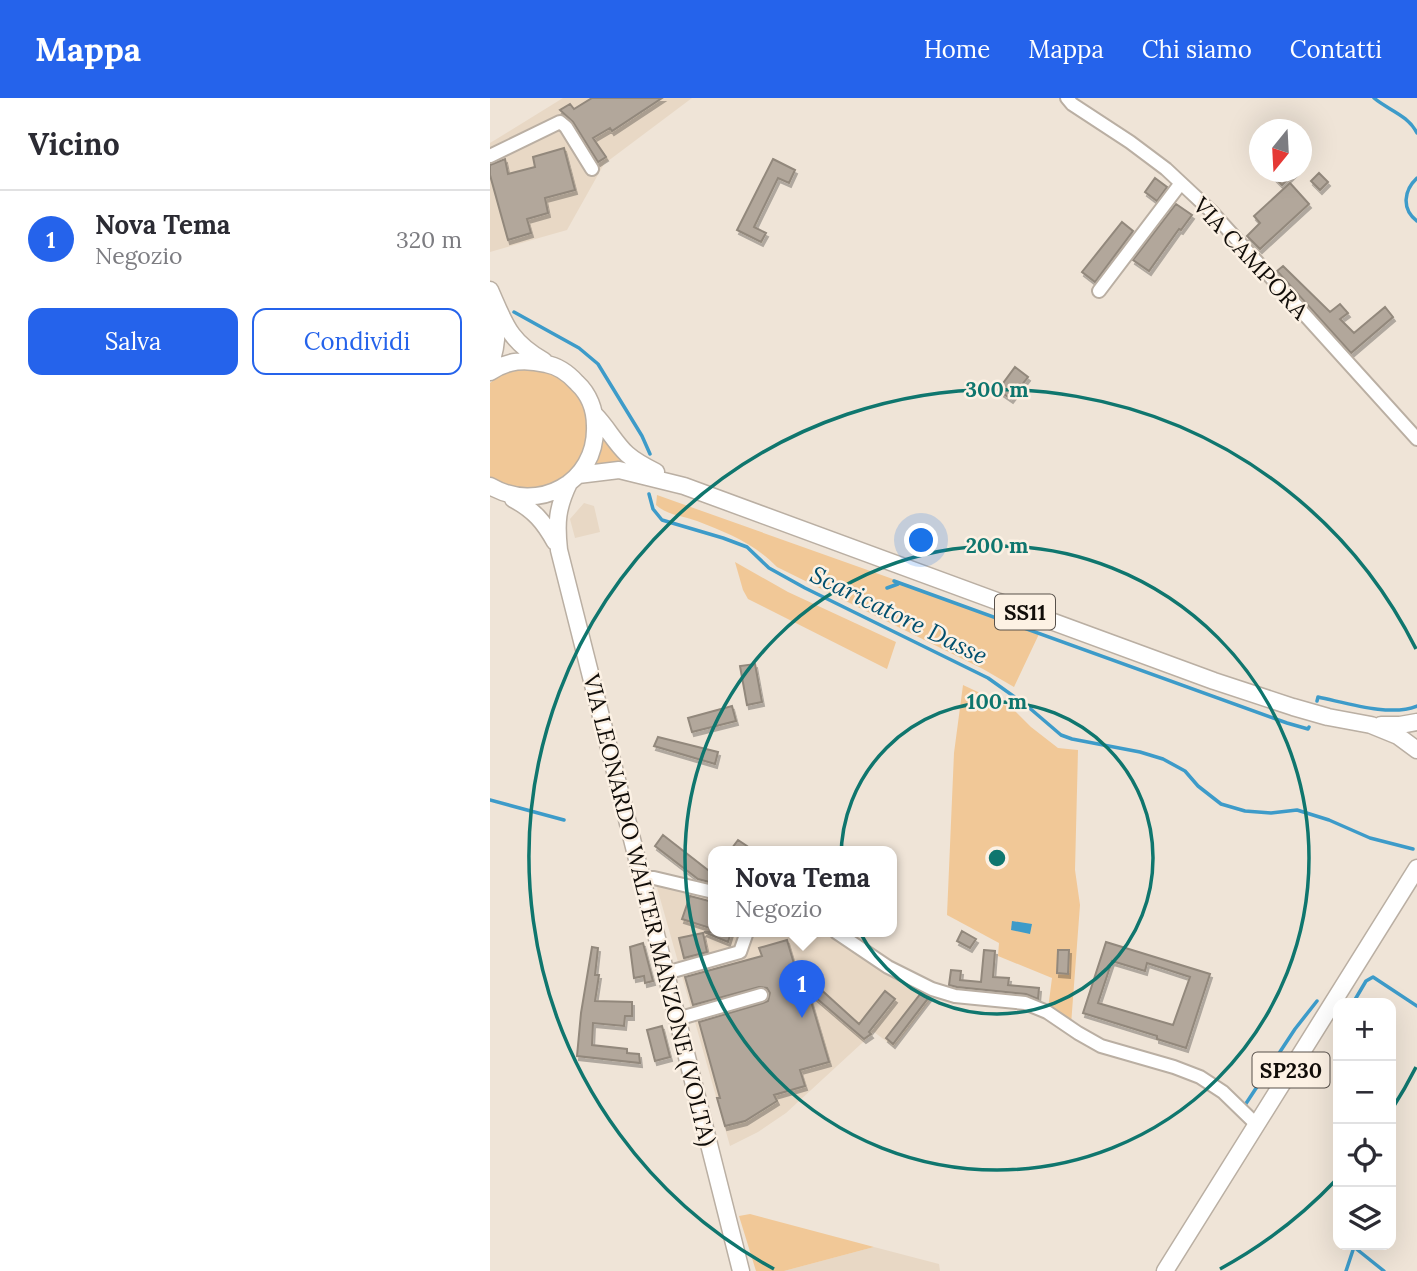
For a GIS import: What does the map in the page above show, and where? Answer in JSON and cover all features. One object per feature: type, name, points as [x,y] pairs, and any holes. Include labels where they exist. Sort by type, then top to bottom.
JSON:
[{"type":"main road","points":[[490,288],[497,339],[490,365]]},
{"type":"main road","points":[[490,288],[513,338],[530,353],[570,375],[582,387],[595,415],[631,457],[684,486]]},
{"type":"main road","points":[[490,372],[506,363],[523,360],[552,365]]},
{"type":"main road","name":"VIA LEONARDO WALTER MANZONE (VOLTA)","points":[[595,415],[596,438],[589,461],[574,479],[559,509],[556,524],[559,550],[741,1271]]},
{"type":"main road","points":[[494,489],[528,498],[542,496],[557,491],[574,479],[619,470],[684,486]]},
{"type":"main road","name":"SS11","points":[[684,486],[1214,681],[1304,710],[1371,725]]},
{"type":"main road","name":"VIA LEONARDO WALTER MANZONE (VOLTA)","points":[[494,489],[525,505],[544,522],[559,550]]},
{"type":"main road","points":[[1371,725],[1417,722]]},
{"type":"main road","points":[[1371,725],[1398,736],[1417,750]]},
{"type":"main road","name":"SP230","points":[[1165,1271],[1417,868]]},
{"type":"street","name":"VIA CAMPORA","points":[[1067,98],[1166,169],[1212,212],[1417,439]]},
{"type":"street","points":[[490,156],[560,122],[566,127],[592,169]]},
{"type":"street","points":[[1099,291],[1181,183]]},
{"type":"street","points":[[642,878],[654,878],[708,891]]},
{"type":"street","points":[[666,973],[740,952],[745,937]]},
{"type":"street","points":[[843,937],[888,967],[932,989],[955,996],[1025,1003],[1047,1012],[1101,1046],[1200,1077],[1223,1092],[1257,1125]]},
{"type":"street","points":[[677,1019],[761,995]]},
{"type":"shaded area","points":[[563,98],[692,98],[604,164],[567,230],[490,252],[490,143]]},
{"type":"shaded area","points":[[536,369],[555,375],[576,392],[586,411],[588,432],[582,453],[571,471],[554,484],[533,490],[509,487],[490,477],[490,383],[506,374]]},
{"type":"shaded area","points":[[604,437],[632,465],[595,467]]},
{"type":"shaded area","points":[[657,495],[1039,634],[1014,687],[777,567],[740,540],[697,521],[665,511],[656,505]]},
{"type":"shaded area","points":[[584,503],[594,506],[600,532],[575,538],[570,519]]},
{"type":"shaded area","points":[[735,562],[788,592],[896,642],[887,669],[748,599]]},
{"type":"shaded area","points":[[963,685],[1015,711],[1058,748],[1078,750],[1075,870],[1080,905],[1071,1025],[1048,1009],[1052,978],[998,956],[999,943],[947,915],[954,753]]},
{"type":"shaded area","points":[[656,884],[708,896],[708,937],[835,937],[902,982],[935,994],[894,1047],[874,1032],[786,1113],[758,1132],[730,1146]]},
{"type":"shaded area","points":[[750,1214],[874,1247],[784,1271],[756,1271],[739,1216]]},
{"type":"shaded area","points":[[874,1247],[939,1264],[940,1271],[784,1271]]},
{"type":"water","points":[[1012,921],[1032,924],[1030,934],[1011,930]]},
{"type":"building","points":[[592,98],[662,98],[612,131],[610,128],[593,138],[606,157],[598,162],[573,122],[560,110],[570,104],[574,109]]},
{"type":"building","points":[[564,148],[575,190],[545,198],[548,213],[527,219],[531,233],[508,240],[490,175],[490,165],[505,159],[508,174],[535,167],[533,157]]},
{"type":"building","points":[[773,159],[795,170],[789,183],[778,178],[754,227],[766,233],[761,242],[737,230]]},
{"type":"building","points":[[1319,173],[1328,182],[1320,190],[1312,180]]},
{"type":"building","points":[[1155,178],[1167,187],[1157,201],[1145,192]]},
{"type":"building","points":[[1290,183],[1309,204],[1260,249],[1247,236],[1260,223],[1254,216]]},
{"type":"building","points":[[1176,204],[1192,215],[1149,271],[1133,260]]},
{"type":"building","points":[[1122,222],[1133,231],[1095,282],[1082,272]]},
{"type":"building","points":[[1283,266],[1330,312],[1340,304],[1348,313],[1340,319],[1354,333],[1385,307],[1393,317],[1351,353],[1277,271]]},
{"type":"building","points":[[1015,367],[1028,377],[1011,399],[998,390]]},
{"type":"building","points":[[755,664],[762,702],[747,705],[740,666]]},
{"type":"building","points":[[732,706],[736,721],[692,732],[688,718]]},
{"type":"building","points":[[658,737],[718,752],[715,764],[654,746]]},
{"type":"building","points":[[663,835],[708,870],[708,882],[698,879],[655,846]]},
{"type":"building","points":[[738,840],[747,846],[734,846]]},
{"type":"building","points":[[690,896],[708,901],[708,927],[682,919]]},
{"type":"building","points":[[962,931],[976,939],[970,948],[957,941]]},
{"type":"building","points":[[703,933],[707,952],[684,958],[679,938]]},
{"type":"building","points":[[716,937],[730,937],[728,942]]},
{"type":"building","points":[[787,940],[802,991],[817,986],[859,1024],[885,991],[895,999],[869,1032],[871,1034],[864,1039],[808,991],[829,1062],[800,1070],[805,1086],[774,1095],[777,1101],[745,1121],[725,1126],[699,1022],[768,1001],[770,993],[767,988],[759,987],[693,1005],[685,977],[762,956],[759,948]]},
{"type":"building","points":[[1106,942],[1210,974],[1186,1048],[1083,1013]],"holes":[[[1112,961],[1145,971],[1147,963],[1190,977],[1173,1025],[1098,1003]]]},
{"type":"building","points":[[643,943],[653,981],[645,983],[644,976],[634,978],[630,947]]},
{"type":"building","points":[[592,947],[598,948],[595,975],[599,975],[595,1001],[632,1002],[632,1016],[625,1016],[624,1026],[593,1023],[592,1045],[627,1049],[627,1053],[639,1054],[640,1063],[577,1056]]},
{"type":"building","points":[[984,950],[995,951],[993,977],[1009,978],[1008,985],[1039,988],[1038,999],[1026,994],[949,985],[951,970],[961,971],[960,980],[981,982]]},
{"type":"building","points":[[1058,950],[1069,950],[1068,974],[1057,973]]},
{"type":"building","points":[[921,993],[929,997],[893,1044],[886,1038]]},
{"type":"building","points":[[662,1026],[670,1057],[655,1061],[647,1030]]},
{"type":"waterway","points":[[1374,98],[1403,117],[1417,133]]},
{"type":"waterway","points":[[1417,178],[1409,188],[1406,200],[1408,211],[1417,221]]},
{"type":"waterway","name":"Scaricatore Dasse","points":[[514,312],[579,348],[598,364],[650,454]]},
{"type":"waterway","name":"Scaricatore Dasse","points":[[649,494],[653,509],[662,520],[747,547],[769,568],[805,588],[988,678],[1026,705],[1061,735],[1163,759],[1185,771],[1198,786],[1221,804],[1245,811],[1271,813],[1297,810],[1329,820],[1370,838],[1413,849]]},
{"type":"waterway","points":[[894,581],[1287,723],[1308,729],[1309,727]]},
{"type":"waterway","points":[[887,588],[898,584]]},
{"type":"waterway","points":[[1317,701],[1318,697],[1381,710],[1417,706]]},
{"type":"waterway","points":[[490,800],[564,820]]},
{"type":"waterway","points":[[1356,998],[1366,981],[1373,977],[1417,1006]]},
{"type":"waterway","points":[[1245,1105],[1295,1029],[1317,1001]]},
{"type":"waterway","points":[[1346,1271],[1354,1247],[1384,1271]]},
{"type":"place","name":"Nova Tema","points":[[802,1018]]}]
